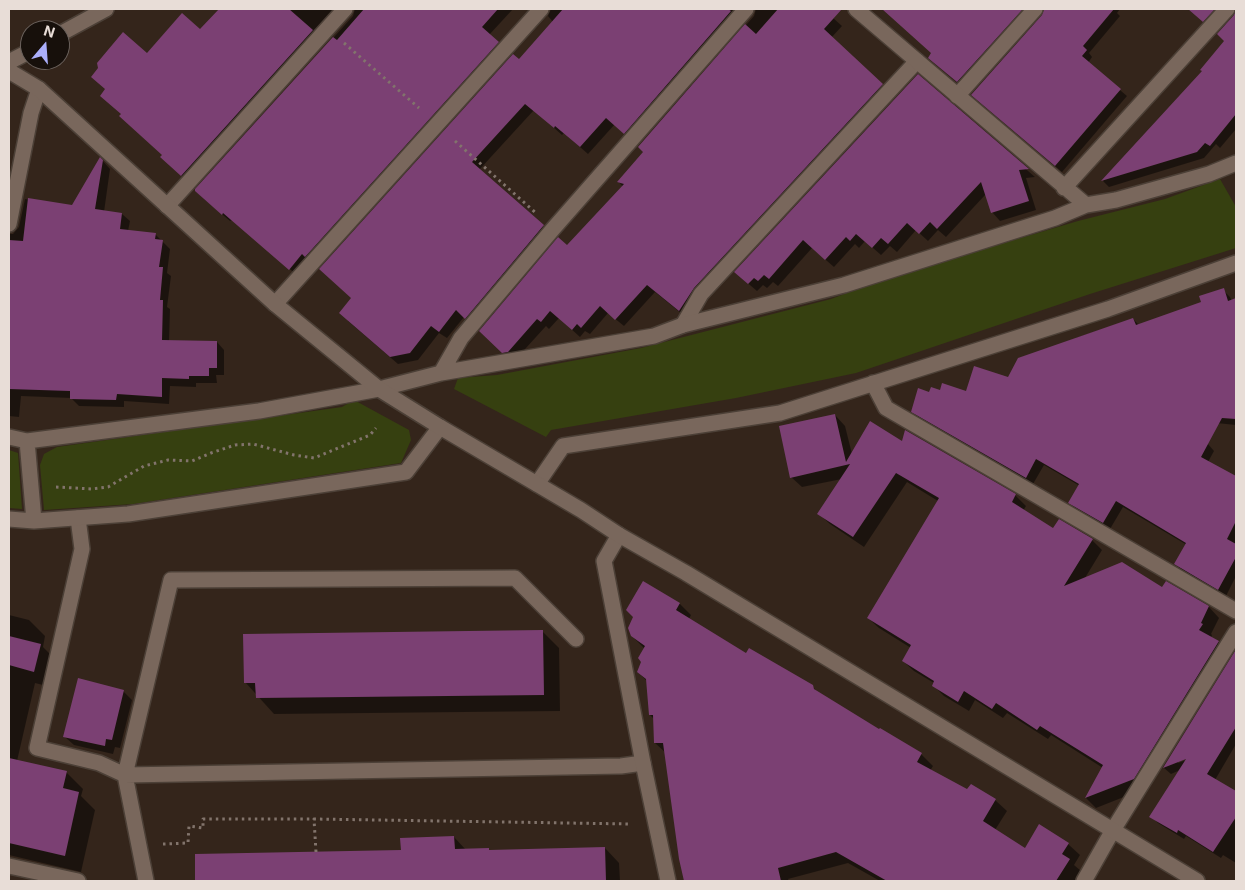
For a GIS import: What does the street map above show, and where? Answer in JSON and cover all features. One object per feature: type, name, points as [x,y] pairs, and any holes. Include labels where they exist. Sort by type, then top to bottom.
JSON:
[{"type":"street","points":[[70,29],[106,9]]},
{"type":"street","points":[[167,206],[345,9]]},
{"type":"street","points":[[275,304],[541,9]]},
{"type":"street","points":[[441,372],[461,338],[553,229],[746,9]]},
{"type":"street","points":[[856,9],[1086,205]]},
{"type":"street","points":[[958,96],[1035,9]]},
{"type":"street","points":[[1064,188],[1227,9]]},
{"type":"street","points":[[683,326],[701,294],[917,61]]},
{"type":"street","points":[[9,71],[39,89],[275,304],[380,389],[440,428],[537,484],[618,535],[686,573],[1197,881]]},
{"type":"street","points":[[9,224],[31,114],[39,89]]},
{"type":"street","points":[[9,437],[27,441],[259,410],[380,389],[441,372],[654,336],[683,326],[844,285],[1055,218],[1086,205],[1116,200],[1208,174],[1236,163]]},
{"type":"street","points":[[537,484],[563,446],[780,413],[1108,309],[1236,263]]},
{"type":"street","points":[[873,383],[886,408],[1236,611]]},
{"type":"street","points":[[9,519],[34,521],[128,514],[406,472],[440,428]]},
{"type":"street","points":[[27,441],[34,521]]},
{"type":"street","points":[[78,518],[82,549],[37,748],[99,763],[125,775],[590,767],[643,763]]},
{"type":"street","points":[[618,535],[604,560],[668,881]]},
{"type":"street","points":[[146,881],[125,775],[172,580],[516,578],[576,639]]},
{"type":"street","points":[[1084,881],[1236,632]]},
{"type":"street","points":[[9,866],[78,881]]},
{"type":"path","points":[[328,29],[553,229]]},
{"type":"path","points":[[48,486],[92,488],[108,486],[144,466],[168,460],[192,461],[211,452],[235,445],[253,444],[294,456],[314,458],[370,435],[376,428]]},
{"type":"path","points":[[162,844],[188,843],[189,826],[203,828],[203,819],[634,824]]},
{"type":"path","points":[[314,819],[316,852]]},
{"type":"green space","points":[[1220,179],[1236,207],[1236,248],[1090,294],[856,373],[736,398],[551,430],[546,437],[454,389],[458,378],[497,375],[641,348],[831,299],[893,276],[1078,221],[1165,199]]},
{"type":"green space","points":[[354,400],[409,430],[411,440],[401,463],[133,504],[44,510],[40,465],[44,454],[57,447],[342,407]]},
{"type":"green space","points":[[9,450],[18,453],[22,509],[9,508]]},
{"type":"building","points":[[219,9],[289,9],[313,30],[181,176],[160,157],[162,155],[119,116],[121,114],[100,96],[105,89],[91,77],[98,68],[97,63],[123,32],[147,53],[182,13],[200,29]]},
{"type":"building","points":[[364,9],[498,9],[482,27],[499,42],[305,257],[302,254],[289,270],[223,213],[222,215],[195,189],[333,37],[337,40]]},
{"type":"building","points":[[563,9],[728,9],[731,11],[624,134],[606,118],[580,147],[525,104],[472,162],[544,225],[465,319],[456,310],[439,332],[431,326],[410,353],[390,357],[339,313],[351,298],[319,269],[513,54],[519,59]]},
{"type":"building","points":[[778,9],[842,9],[824,29],[883,84],[694,288],[679,311],[647,285],[615,320],[600,306],[581,328],[577,324],[572,330],[550,311],[541,322],[537,319],[508,352],[502,353],[479,331],[558,237],[567,245],[624,184],[617,182],[643,152],[638,147],[745,24],[756,34]]},
{"type":"building","points":[[882,9],[1023,9],[957,82],[928,58],[931,53]]},
{"type":"building","points":[[1044,9],[1114,9],[1083,46],[1087,50],[1082,56],[1121,89],[1055,166],[971,95],[1042,15]]},
{"type":"building","points":[[1188,9],[1215,9],[1203,22]]},
{"type":"building","points":[[1236,9],[1236,114],[1210,146],[1205,143],[1197,152],[1101,181],[1202,71],[1200,70],[1224,41],[1217,34],[1234,15]]},
{"type":"building","points":[[918,74],[1029,169],[1019,170],[1029,201],[991,213],[981,182],[937,229],[930,222],[919,234],[907,223],[888,244],[881,238],[872,248],[856,234],[850,241],[846,237],[825,260],[803,240],[769,279],[764,275],[758,281],[754,278],[748,284],[734,272]]},
{"type":"building","points":[[100,157],[103,160],[95,209],[122,213],[120,229],[156,233],[155,239],[163,240],[159,267],[163,267],[160,300],[163,300],[162,340],[217,341],[217,368],[209,368],[209,376],[189,376],[189,379],[162,378],[162,397],[117,394],[116,400],[70,399],[70,391],[9,389],[9,240],[23,241],[28,198],[72,205]]},
{"type":"building","points":[[1224,288],[1228,301],[1236,298],[1236,419],[1222,418],[1201,457],[1236,476],[1236,521],[1227,539],[1236,544],[1236,557],[1218,590],[1174,564],[1186,543],[1116,501],[1103,523],[1068,503],[1079,484],[1036,459],[1026,478],[911,412],[918,388],[929,392],[931,387],[940,390],[942,383],[966,391],[974,366],[1008,377],[1018,358],[1133,318],[1136,325],[1201,302],[1199,296]]},
{"type":"building","points":[[835,414],[846,462],[870,421],[902,441],[905,430],[1016,494],[1012,502],[1053,528],[1059,519],[1093,539],[1064,586],[1122,562],[1162,587],[1166,581],[1209,606],[1199,630],[1219,641],[1134,779],[1085,798],[1103,765],[1040,726],[1037,730],[996,703],[992,709],[964,691],[958,702],[932,686],[934,681],[902,661],[911,645],[867,618],[939,498],[896,473],[853,537],[817,514],[850,464],[790,478],[779,426]]},
{"type":"building","points":[[643,581],[680,603],[676,610],[746,653],[749,648],[813,685],[814,689],[922,753],[917,762],[967,789],[971,784],[996,799],[983,821],[1025,848],[1039,824],[1069,843],[1062,854],[1070,859],[1056,881],[887,881],[836,852],[778,868],[781,881],[684,881],[679,859],[663,743],[654,743],[653,715],[649,715],[646,679],[637,672],[641,662],[638,658],[645,646],[631,636],[628,628],[633,617],[626,610]]},
{"type":"building","points":[[543,630],[544,695],[256,698],[255,683],[244,683],[243,634]]},
{"type":"building","points":[[9,636],[41,644],[34,672],[9,665]]},
{"type":"building","points":[[1235,651],[1236,727],[1207,774],[1236,791],[1236,817],[1213,852],[1178,830],[1177,833],[1149,817],[1186,759],[1163,768]]},
{"type":"building","points":[[78,678],[124,690],[112,740],[106,739],[105,746],[63,737]]},
{"type":"building","points":[[9,758],[67,771],[63,788],[79,792],[65,856],[9,843]]},
{"type":"building","points":[[454,836],[455,849],[605,847],[606,881],[195,881],[195,854],[401,850],[400,838]]}]
